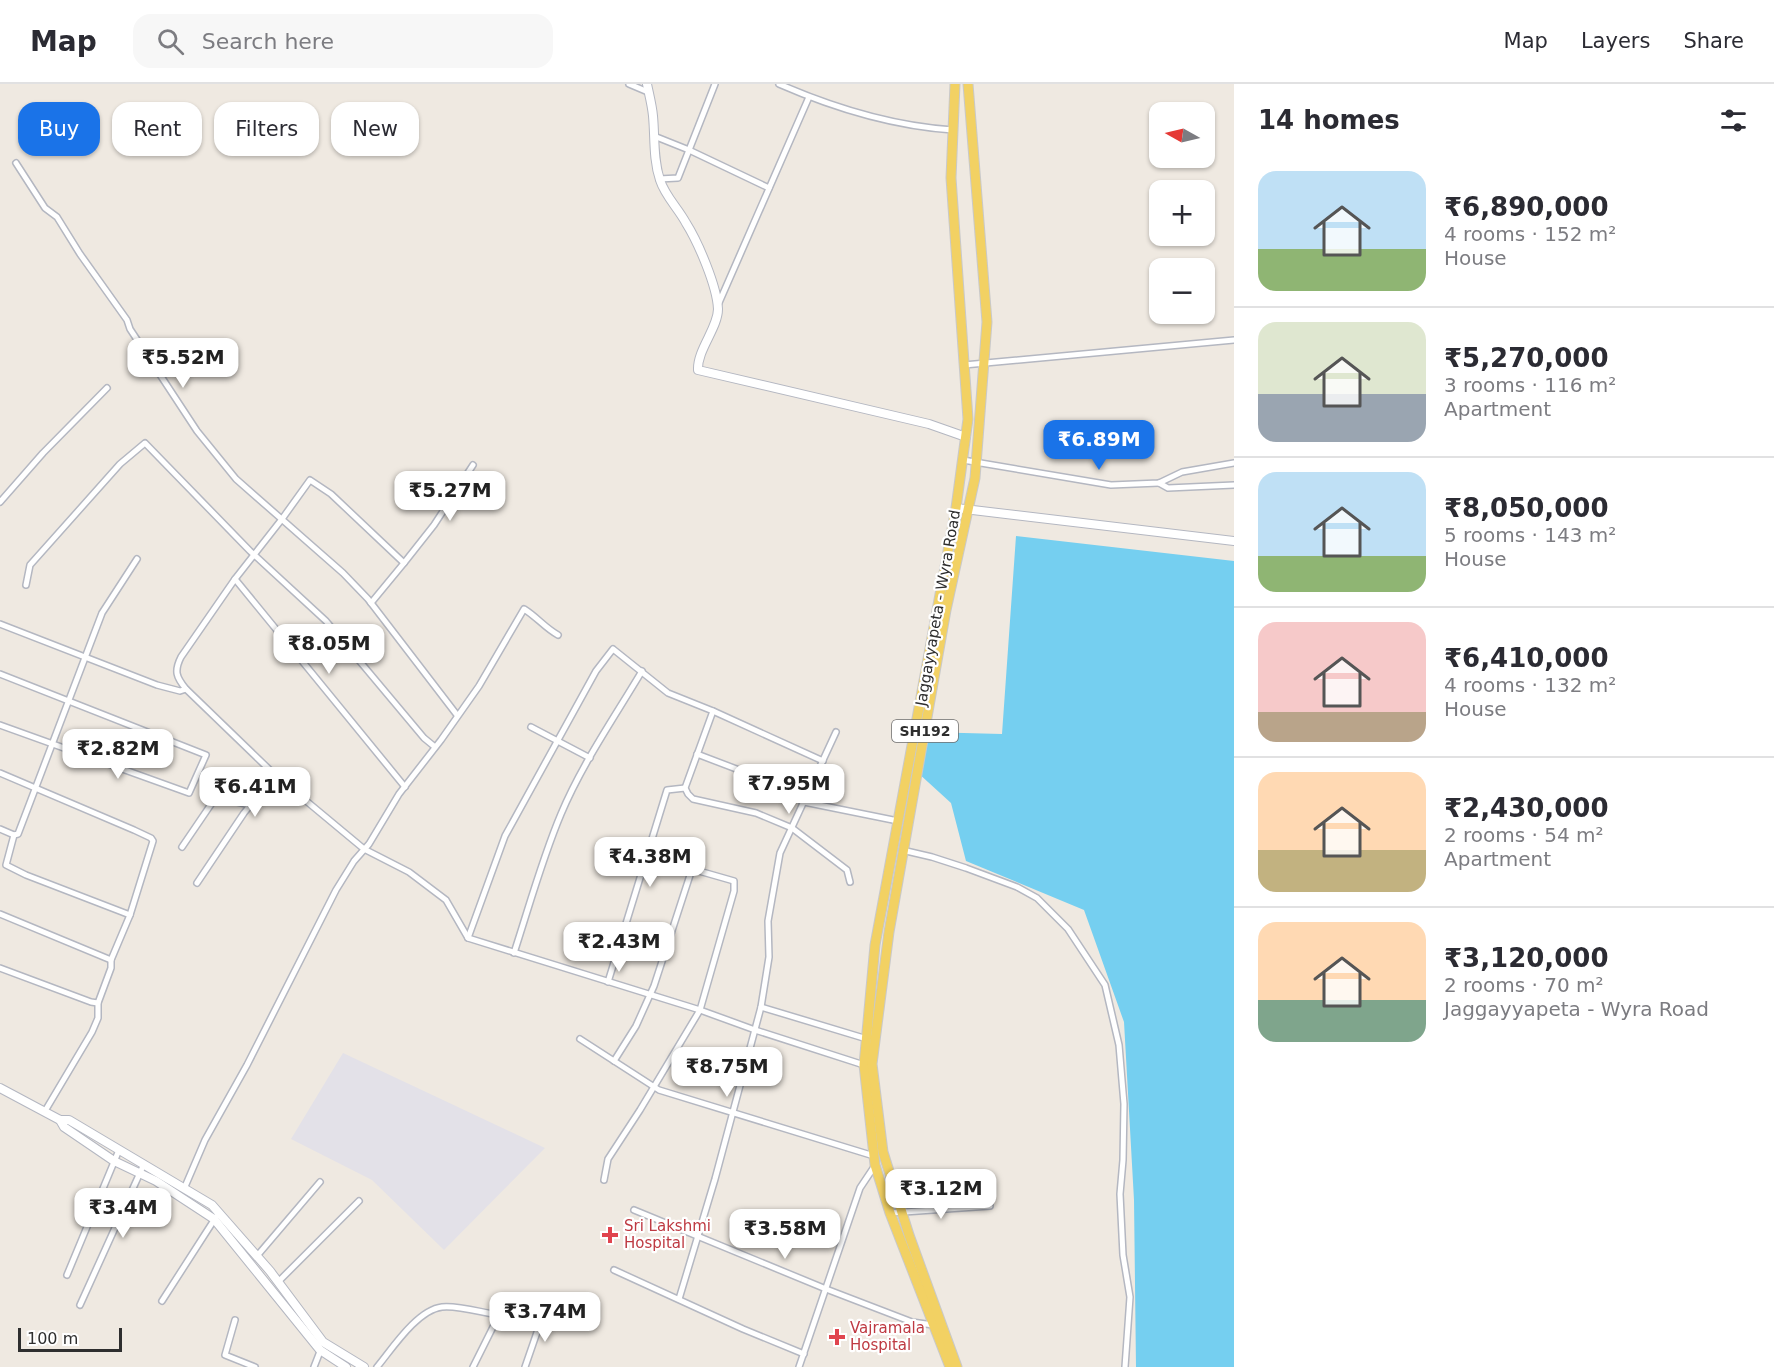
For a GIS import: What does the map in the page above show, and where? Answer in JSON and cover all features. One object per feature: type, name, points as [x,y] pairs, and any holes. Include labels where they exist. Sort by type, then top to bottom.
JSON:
[{"type":"main road","name":"Jaggayyapeta - Wyra Road","points":[[950,1367],[890,1213],[875,1161],[864,1065],[875,945],[956,508],[968,419],[951,178],[955,84]]},
{"type":"main road","name":"SH192","points":[[957,1367],[901,1212],[883,1152],[872,1064],[889,932],[946,610],[976,462],[987,322],[968,84]]},
{"type":"main road","points":[[648,88],[659,179],[687,224],[701,252],[717,306],[716,318],[697,367],[700,371],[929,424],[966,437]]},
{"type":"main road","points":[[956,508],[1234,541]]},
{"type":"main road","points":[[0,1088],[60,1120],[69,1120],[212,1205],[216,1216],[322,1346],[346,1367]]},
{"type":"main road","points":[[60,1120],[64,1127],[114,1161],[156,1181],[216,1216],[257,1256],[278,1282],[322,1346],[364,1367]]},
{"type":"street","points":[[629,84],[648,88]]},
{"type":"street","points":[[659,179],[678,178],[715,84]]},
{"type":"street","points":[[779,84],[837,108],[933,129],[953,130]]},
{"type":"street","points":[[717,306],[809,97]]},
{"type":"street","points":[[654,136],[769,188]]},
{"type":"street","points":[[16,163],[45,208],[57,217],[127,320],[130,329],[197,431],[236,479],[343,573],[371,603],[457,715]]},
{"type":"street","points":[[964,365],[1234,340]]},
{"type":"street","points":[[0,502],[43,453],[107,388]]},
{"type":"street","points":[[26,585],[30,565],[120,464],[145,443],[255,556],[326,621],[424,738],[435,747]]},
{"type":"street","points":[[963,460],[1111,484],[1159,483],[1182,472],[1234,463]]},
{"type":"street","points":[[371,603],[434,525],[473,465]]},
{"type":"street","points":[[404,563],[331,494],[310,480],[255,556],[235,579],[177,666],[176,675],[186,689],[275,776],[364,849],[409,872],[446,900],[468,938],[700,1010],[864,1065]]},
{"type":"street","points":[[1159,483],[1168,488],[1234,485]]},
{"type":"street","points":[[130,915],[8,867],[6,860],[14,836],[18,834],[36,788],[102,613],[137,559]]},
{"type":"street","points":[[235,579],[405,787]]},
{"type":"street","points":[[184,1189],[205,1140],[247,1065],[336,890],[405,787],[478,686],[524,609],[547,629],[558,635]]},
{"type":"street","points":[[0,624],[157,685],[180,691],[186,689]]},
{"type":"street","points":[[468,938],[505,836],[555,742],[578,707],[596,670],[612,649],[668,693],[823,761]]},
{"type":"street","points":[[514,953],[561,812],[642,671]]},
{"type":"street","points":[[0,674],[206,755],[189,793],[0,725]]},
{"type":"street","points":[[713,711],[686,788],[687,794],[693,799],[756,813],[792,828],[847,870],[850,882]]},
{"type":"street","points":[[531,727],[555,742],[590,758]]},
{"type":"street","points":[[679,1299],[761,1007],[769,957],[768,921],[780,854],[836,732]]},
{"type":"street","points":[[697,754],[760,778],[804,802],[898,821]]},
{"type":"street","points":[[0,773],[151,838],[153,841],[130,915],[111,960],[111,968],[98,1004],[98,1018],[45,1112]]},
{"type":"street","points":[[197,883],[250,805],[275,776]]},
{"type":"street","points":[[608,982],[667,790],[686,788]]},
{"type":"street","points":[[182,847],[216,797],[250,805]]},
{"type":"street","points":[[0,829],[14,836]]},
{"type":"street","points":[[893,848],[932,857],[1017,887],[1037,898],[1068,929],[1105,985],[1119,1045],[1124,1104],[1120,1194],[1123,1255],[1130,1297],[1125,1367]]},
{"type":"street","points":[[604,1180],[608,1159],[700,1010],[734,891],[734,881],[692,869],[650,995],[636,1026],[614,1061]]},
{"type":"street","points":[[0,914],[111,960]]},
{"type":"street","points":[[0,968],[98,1004]]},
{"type":"street","points":[[761,1007],[867,1039]]},
{"type":"street","points":[[580,1039],[654,1087],[875,1161],[860,1188],[800,1367]]},
{"type":"street","points":[[67,1275],[119,1150]]},
{"type":"street","points":[[80,1305],[144,1164]]},
{"type":"street","points":[[257,1256],[320,1182]]},
{"type":"street","points":[[278,1282],[359,1201]]},
{"type":"street","points":[[890,1213],[990,1206]]},
{"type":"street","points":[[634,1210],[826,1289],[912,1322],[933,1325]]},
{"type":"street","points":[[162,1301],[216,1216]]},
{"type":"street","points":[[614,1270],[804,1354]]},
{"type":"street","points":[[377,1367],[408,1329],[431,1310],[444,1307],[499,1315],[473,1367]]},
{"type":"street","points":[[525,1367],[544,1312]]},
{"type":"street","points":[[235,1320],[225,1355],[255,1367]]},
{"type":"street","points":[[314,1367],[322,1346]]},
{"type":"shaded area","points":[[343,1053],[545,1148],[444,1250],[372,1180],[291,1139]]},
{"type":"water","points":[[1016,536],[1234,561],[1234,1367],[1136,1367],[1134,1200],[1124,1022],[1084,910],[966,861],[951,803],[917,772],[925,732],[1002,734]]},
{"type":"place","name":"Sri Lakshmi Hospital","points":[[610,1235]]},
{"type":"place","name":"Vajramala Hospital","points":[[837,1337]]}]
